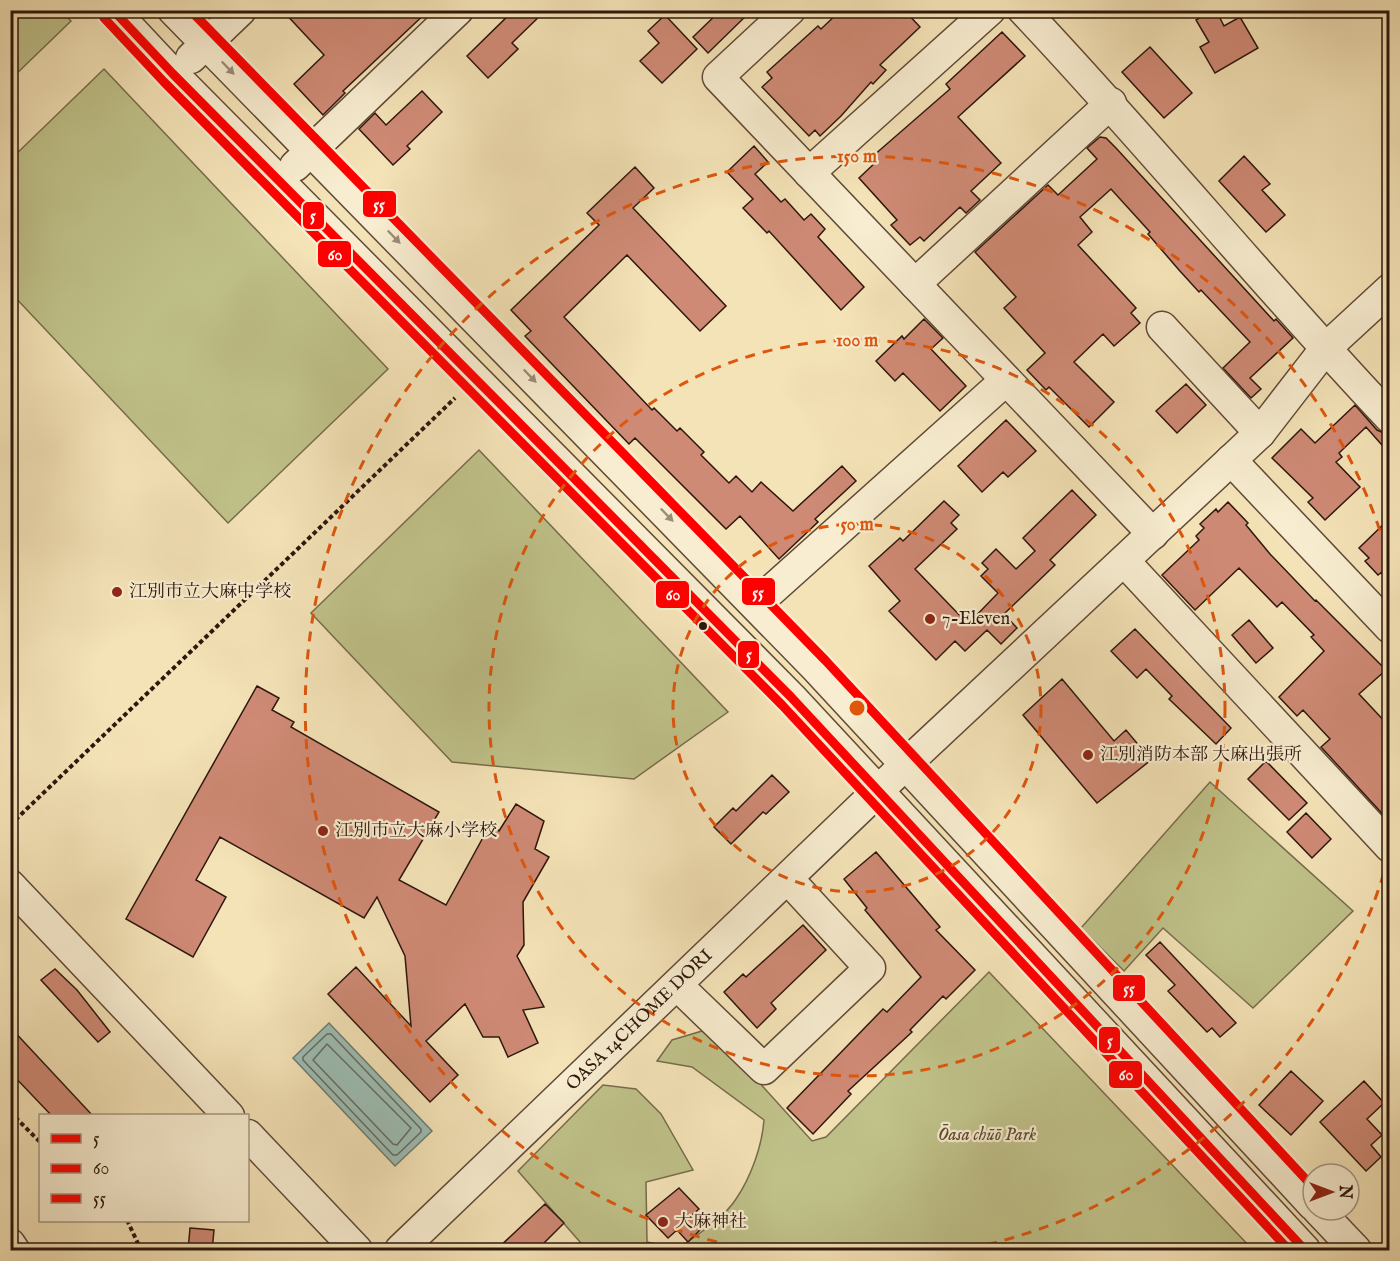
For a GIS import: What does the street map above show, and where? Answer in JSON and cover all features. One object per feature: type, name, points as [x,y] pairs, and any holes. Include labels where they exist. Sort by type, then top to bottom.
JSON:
[{"type":"street","points":[[113,10],[173,74],[783,689],[1305,1251]]},
{"type":"street","points":[[173,10],[755,605],[906,764],[1301,1192]]},
{"type":"street","points":[[173,74],[241,10]]},
{"type":"street","points":[[279,181],[458,10]]},
{"type":"street","points":[[789,10],[718,77],[1153,534]]},
{"type":"street","points":[[809,173],[990,10]]},
{"type":"street","points":[[1023,10],[1111,103],[1325,349],[1389,418]]},
{"type":"street","points":[[915,284],[1111,103]]},
{"type":"street","name":"OASA 14CHOME DORI","points":[[400,1251],[906,764],[1260,433],[1325,349],[1389,289]]},
{"type":"street","points":[[1162,327],[1260,433]]},
{"type":"street","points":[[755,605],[1006,380]]},
{"type":"street","points":[[1231,460],[1389,628]]},
{"type":"street","points":[[1124,561],[1389,847]]},
{"type":"street","points":[[677,985],[765,1069],[870,968],[788,879]]},
{"type":"street","points":[[12,890],[227,1114]]},
{"type":"street","points":[[249,1136],[357,1251]]},
{"type":"street","points":[[1329,1222],[1356,1251]]},
{"type":"street","points":[[10,1244],[14,1251]]},
{"type":"path","points":[[10,825],[475,378]]},
{"type":"path","points":[[10,1113],[39,1141]]},
{"type":"path","points":[[127,1222],[141,1251]]},
{"type":"green space","points":[[11,10],[61,11],[71,21],[11,79]]},
{"type":"green space","points":[[104,69],[388,369],[228,523],[11,293],[11,159]]},
{"type":"green space","points":[[479,450],[728,712],[634,779],[452,762],[311,613]]},
{"type":"green space","points":[[1210,782],[1353,911],[1253,1008],[1163,928],[1124,971],[1081,928]]},
{"type":"green space","name":"Ōasa chūō Park","points":[[989,972],[1253,1250],[587,1250],[518,1171],[603,1085],[636,1089],[661,1114],[693,1170],[646,1182],[647,1242],[679,1248],[717,1220],[736,1199],[755,1161],[764,1120],[692,1067],[657,1061],[672,1040],[729,1023],[756,1079],[812,1141],[826,1137]]},
{"type":"water","points":[[329,1023],[432,1131],[395,1166],[293,1058]]},
{"type":"building","points":[[282,10],[429,10],[343,91],[345,93],[323,115],[294,84],[324,55]]},
{"type":"building","points":[[514,10],[546,10],[512,43],[518,49],[488,78],[467,56]]},
{"type":"building","points":[[721,10],[752,10],[708,53],[693,37]]},
{"type":"building","points":[[841,10],[904,10],[920,27],[880,65],[886,70],[873,84],[871,82],[841,116],[820,136],[815,130],[809,136],[762,87],[772,78],[767,72],[818,26],[821,29]]},
{"type":"building","points":[[1216,10],[1224,26],[1240,17],[1258,48],[1215,73],[1200,47],[1209,42],[1196,20]]},
{"type":"building","points":[[665,15],[697,49],[662,83],[640,61],[659,43],[648,31]]},
{"type":"building","points":[[1002,32],[1025,56],[958,117],[1001,163],[971,191],[980,200],[966,213],[960,207],[924,241],[920,237],[910,245],[891,225],[897,220],[859,178],[877,161],[873,156],[950,89],[946,84]]},
{"type":"building","points":[[1150,47],[1192,93],[1164,118],[1122,72]]},
{"type":"building","points":[[422,91],[442,112],[407,146],[410,149],[393,165],[359,129],[375,113],[386,125]]},
{"type":"building","points":[[1100,137],[1106,138],[1116,148],[1274,321],[1276,319],[1293,338],[1250,378],[1261,389],[1251,398],[1223,368],[1250,342],[1179,270],[1148,234],[1150,232],[1111,189],[1080,217],[1092,232],[1078,245],[1136,308],[1131,313],[1140,323],[1114,346],[1103,334],[1074,362],[1114,402],[1089,427],[1049,387],[1046,390],[1027,370],[1045,353],[1004,308],[1016,297],[975,252],[1048,185],[1058,195],[1097,159],[1087,148]]},
{"type":"building","points":[[754,146],[768,162],[755,174],[781,202],[785,199],[804,220],[811,214],[825,229],[818,237],[864,287],[841,310],[769,231],[767,233],[743,208],[753,199],[727,172]]},
{"type":"building","points":[[1244,156],[1270,184],[1262,190],[1285,215],[1266,232],[1219,181]]},
{"type":"building","points":[[635,167],[654,188],[633,208],[726,306],[700,331],[627,255],[564,317],[652,410],[654,408],[677,431],[680,428],[704,452],[701,455],[729,483],[736,476],[752,492],[761,482],[793,511],[842,466],[856,481],[815,519],[818,522],[779,559],[740,516],[726,529],[635,438],[629,444],[525,336],[531,331],[511,310],[599,225],[587,213]]},
{"type":"building","points":[[924,319],[943,338],[931,349],[966,386],[940,411],[903,373],[895,381],[876,361],[902,336],[904,339]]},
{"type":"building","points":[[1186,384],[1206,405],[1177,433],[1156,411]]},
{"type":"building","points":[[1355,405],[1377,430],[1389,435],[1389,453],[1366,427],[1339,453],[1342,457],[1336,462],[1360,487],[1325,520],[1308,502],[1313,498],[1272,458],[1301,429],[1315,443]]},
{"type":"building","points":[[1006,420],[1036,451],[1008,477],[1003,472],[982,492],[958,466]]},
{"type":"building","points":[[1072,490],[1096,515],[1050,560],[1055,565],[1004,614],[1017,628],[1001,644],[987,630],[965,651],[955,641],[936,660],[889,611],[900,601],[869,566],[900,538],[903,541],[944,501],[959,515],[951,523],[957,529],[915,569],[968,624],[998,593],[981,576],[988,569],[982,563],[996,549],[1016,569],[1035,551],[1023,538]]},
{"type":"building","points":[[1228,502],[1248,523],[1246,525],[1270,554],[1386,670],[1359,694],[1389,726],[1389,821],[1321,747],[1330,739],[1303,710],[1297,716],[1279,697],[1324,651],[1311,637],[1314,635],[1282,602],[1277,607],[1239,568],[1195,610],[1162,575],[1199,540],[1196,536],[1204,528],[1200,524],[1216,509],[1218,512]]},
{"type":"building","points":[[1389,519],[1389,581],[1382,572],[1378,575],[1365,561],[1369,558],[1359,548]]},
{"type":"building","points":[[1249,620],[1273,648],[1256,663],[1232,635]]},
{"type":"building","points":[[1135,629],[1231,728],[1216,744],[1169,699],[1172,696],[1146,669],[1137,678],[1111,651]]},
{"type":"building","points":[[1062,679],[1114,741],[1126,730],[1151,760],[1097,803],[1023,715]]},
{"type":"building","points":[[257,686],[279,698],[272,710],[294,722],[291,727],[439,812],[399,880],[446,905],[491,823],[499,831],[516,804],[544,821],[535,849],[549,857],[523,902],[524,945],[517,956],[544,1007],[523,1010],[538,1043],[508,1057],[499,1037],[483,1037],[465,1004],[426,1041],[458,1075],[430,1102],[328,994],[356,967],[411,1026],[405,956],[377,897],[364,918],[220,837],[196,880],[226,897],[193,957],[126,919]]},
{"type":"building","points":[[1266,761],[1307,803],[1289,820],[1248,779]]},
{"type":"building","points":[[772,775],[789,792],[766,814],[763,812],[731,844],[714,827],[733,808],[736,811]]},
{"type":"building","points":[[1306,813],[1331,839],[1312,858],[1287,832]]},
{"type":"building","points":[[876,852],[940,927],[936,930],[975,970],[946,999],[943,996],[910,1030],[912,1032],[848,1091],[851,1094],[813,1134],[787,1108],[883,1009],[887,1012],[921,977],[865,910],[867,908],[844,879]]},
{"type":"building","points":[[803,925],[826,950],[771,1003],[776,1009],[757,1028],[724,992],[743,974],[746,977]]},
{"type":"building","points":[[1160,942],[1236,1023],[1220,1037],[1212,1028],[1207,1032],[1168,991],[1175,985],[1146,955]]},
{"type":"building","points":[[55,969],[77,990],[110,1032],[98,1042],[41,980]]},
{"type":"building","points":[[10,1027],[91,1114],[50,1114],[10,1072]]},
{"type":"building","points":[[1291,1071],[1323,1101],[1291,1135],[1259,1105]]},
{"type":"building","points":[[1364,1081],[1384,1103],[1367,1119],[1382,1135],[1371,1145],[1381,1157],[1366,1171],[1361,1162],[1358,1162],[1320,1122]]},
{"type":"building","points":[[679,1188],[699,1209],[691,1216],[702,1228],[688,1242],[677,1230],[668,1238],[646,1215]]},
{"type":"building","points":[[545,1204],[564,1223],[536,1251],[495,1251]]},
{"type":"building","points":[[190,1228],[214,1230],[212,1251],[188,1251]]},
{"type":"transit line","name":"5","points":[[113,10],[173,74],[791,697],[1305,1250]]},
{"type":"transit line","name":"55","points":[[190,10],[825,660],[1301,1174]]},
{"type":"transit line","name":"60","points":[[104,18],[164,82],[782,705],[1289,1250]]},
{"type":"place","name":"江別市立大麻中学校","points":[[117,592]]},
{"type":"place","name":"7-Eleven","points":[[930,619]]},
{"type":"place","name":"江別消防本部 大麻出張所","points":[[1088,755]]},
{"type":"place","name":"江別市立大麻小学校","points":[[323,831]]},
{"type":"place","name":"大麻神社","points":[[663,1222]]}]
